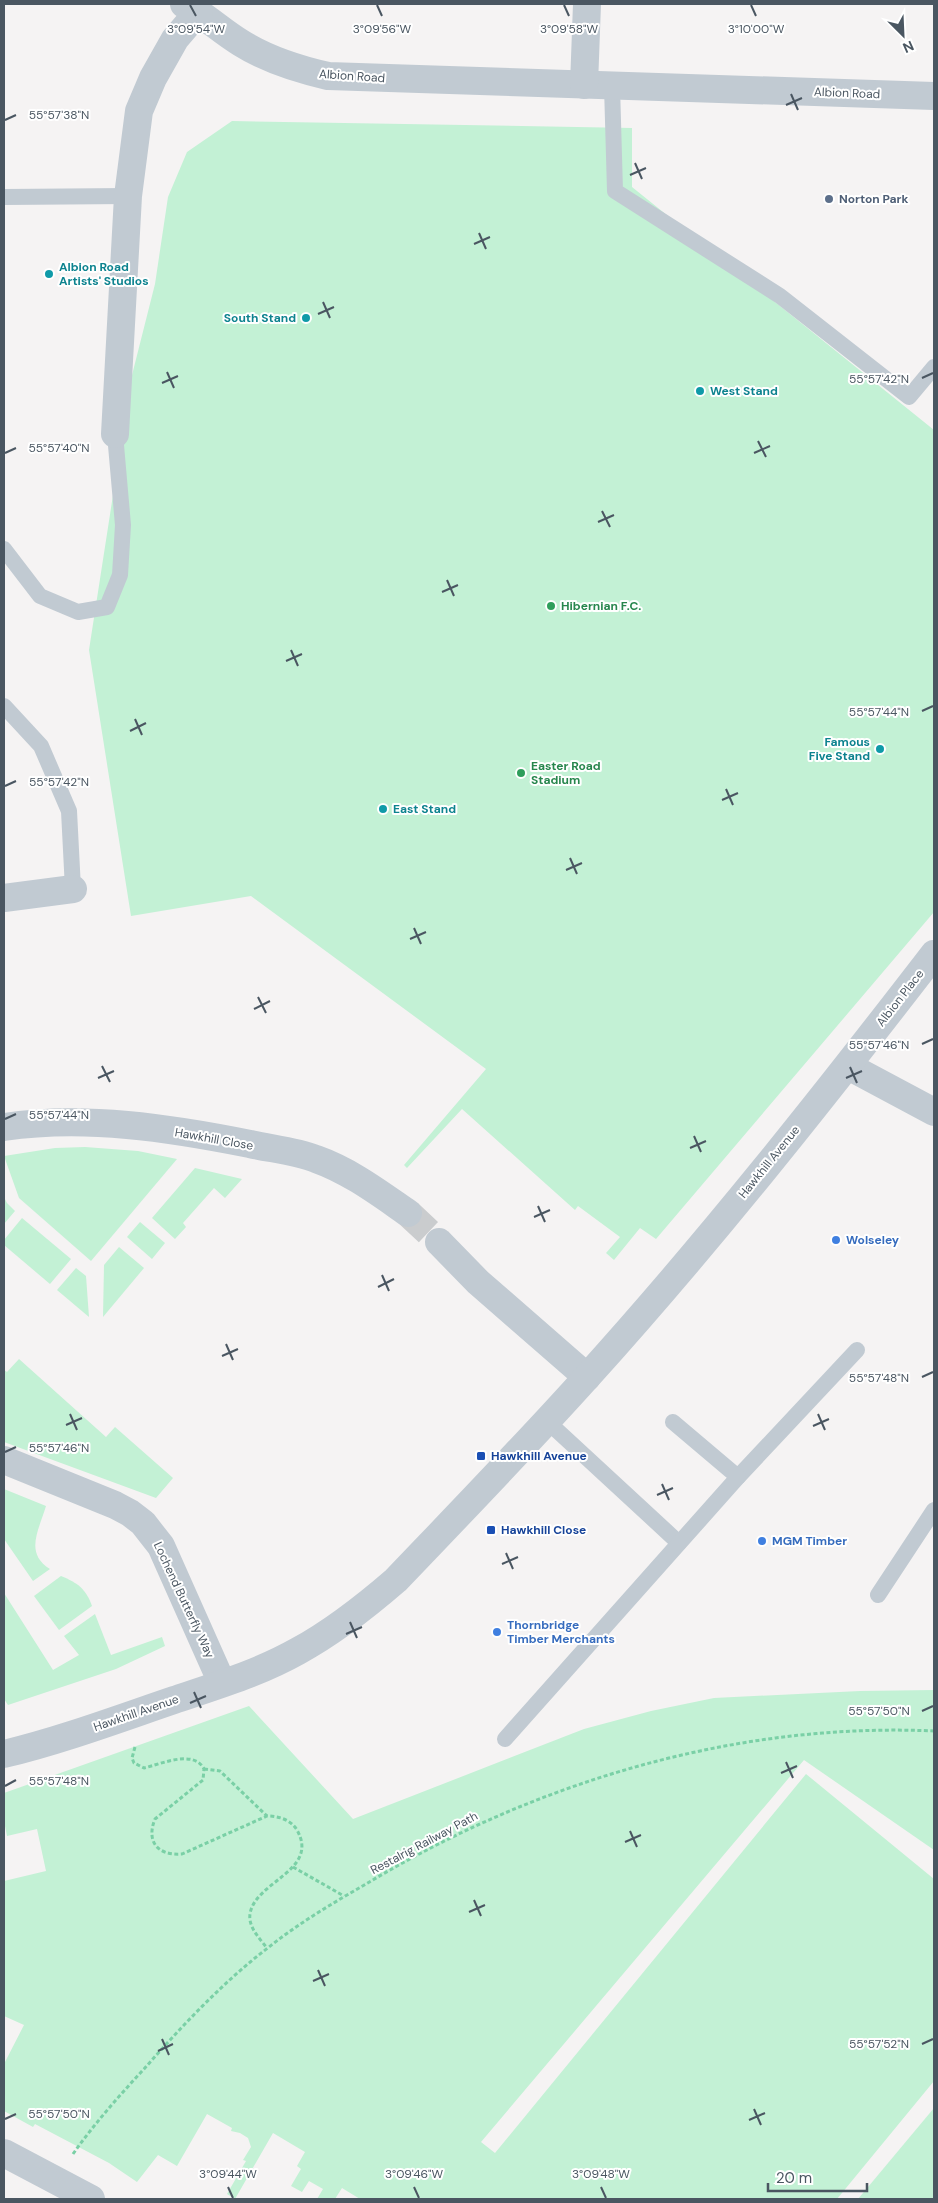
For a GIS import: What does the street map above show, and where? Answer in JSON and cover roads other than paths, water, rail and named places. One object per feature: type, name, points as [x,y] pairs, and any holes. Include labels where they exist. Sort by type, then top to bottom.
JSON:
[{"type":"street","points":[[584,85],[587,4]]},
{"type":"street","name":"Albion Road","points":[[114,434],[128,196],[138,111],[153,78],[191,8],[240,43],[268,58],[304,71],[328,76],[934,96]]},
{"type":"street","points":[[4,898],[73,889]]},
{"type":"street","name":"Albion Place","points":[[848,1066],[931,962]]},
{"type":"street","points":[[848,1066],[934,1112]]},
{"type":"street","name":"Hawkhill Avenue","points":[[4,1754],[108,1723],[278,1661],[299,1651],[378,1596],[396,1580],[587,1377],[701,1244],[848,1066]]},
{"type":"street","name":"Hawkhill Close","points":[[4,1127],[45,1123],[113,1124],[199,1135],[293,1152],[317,1159],[341,1170],[408,1213]]},
{"type":"street","points":[[439,1242],[478,1282],[587,1377]]},
{"type":"street","name":"Lochend Butterfly Way","points":[[4,1460],[115,1506],[130,1513],[143,1523],[161,1546],[222,1683]]},
{"type":"street","points":[[4,2154],[91,2199]]},
{"type":"lane","points":[[612,86],[615,191],[780,296],[909,397],[934,368]]},
{"type":"lane","points":[[4,197],[128,196]]},
{"type":"lane","points":[[4,549],[40,596],[78,612],[108,606],[120,575],[122,526],[114,434]]},
{"type":"lane","points":[[4,706],[41,746],[69,811],[73,889]]},
{"type":"lane","points":[[504,1739],[738,1477],[857,1350]]},
{"type":"lane","points":[[547,1421],[679,1543]]},
{"type":"lane","points":[[673,1422],[738,1477]]},
{"type":"lane","points":[[878,1595],[934,1510]]},
{"type":"tunnel","points":[[408,1213],[439,1242]]},
{"type":"place","name":"Norton Park","points":[[829,199]]},
{"type":"place","name":"Albion Road Artists' Studios","points":[[49,274]]},
{"type":"place","name":"South Stand","points":[[306,318]]},
{"type":"place","name":"West Stand","points":[[700,391]]},
{"type":"place","name":"Hibernian F.C.","points":[[551,606]]},
{"type":"place","name":"Famous Five Stand","points":[[880,749]]},
{"type":"place","name":"Easter Road Stadium","points":[[521,773]]},
{"type":"place","name":"East Stand","points":[[383,809]]},
{"type":"place","name":"Wolseley","points":[[836,1240]]},
{"type":"place","name":"Hawkhill Avenue","points":[[481,1456]]},
{"type":"place","name":"Hawkhill Close","points":[[491,1530]]},
{"type":"place","name":"MGM Timber","points":[[762,1541]]},
{"type":"place","name":"Thornbridge Timber Merchants","points":[[497,1632]]}]
